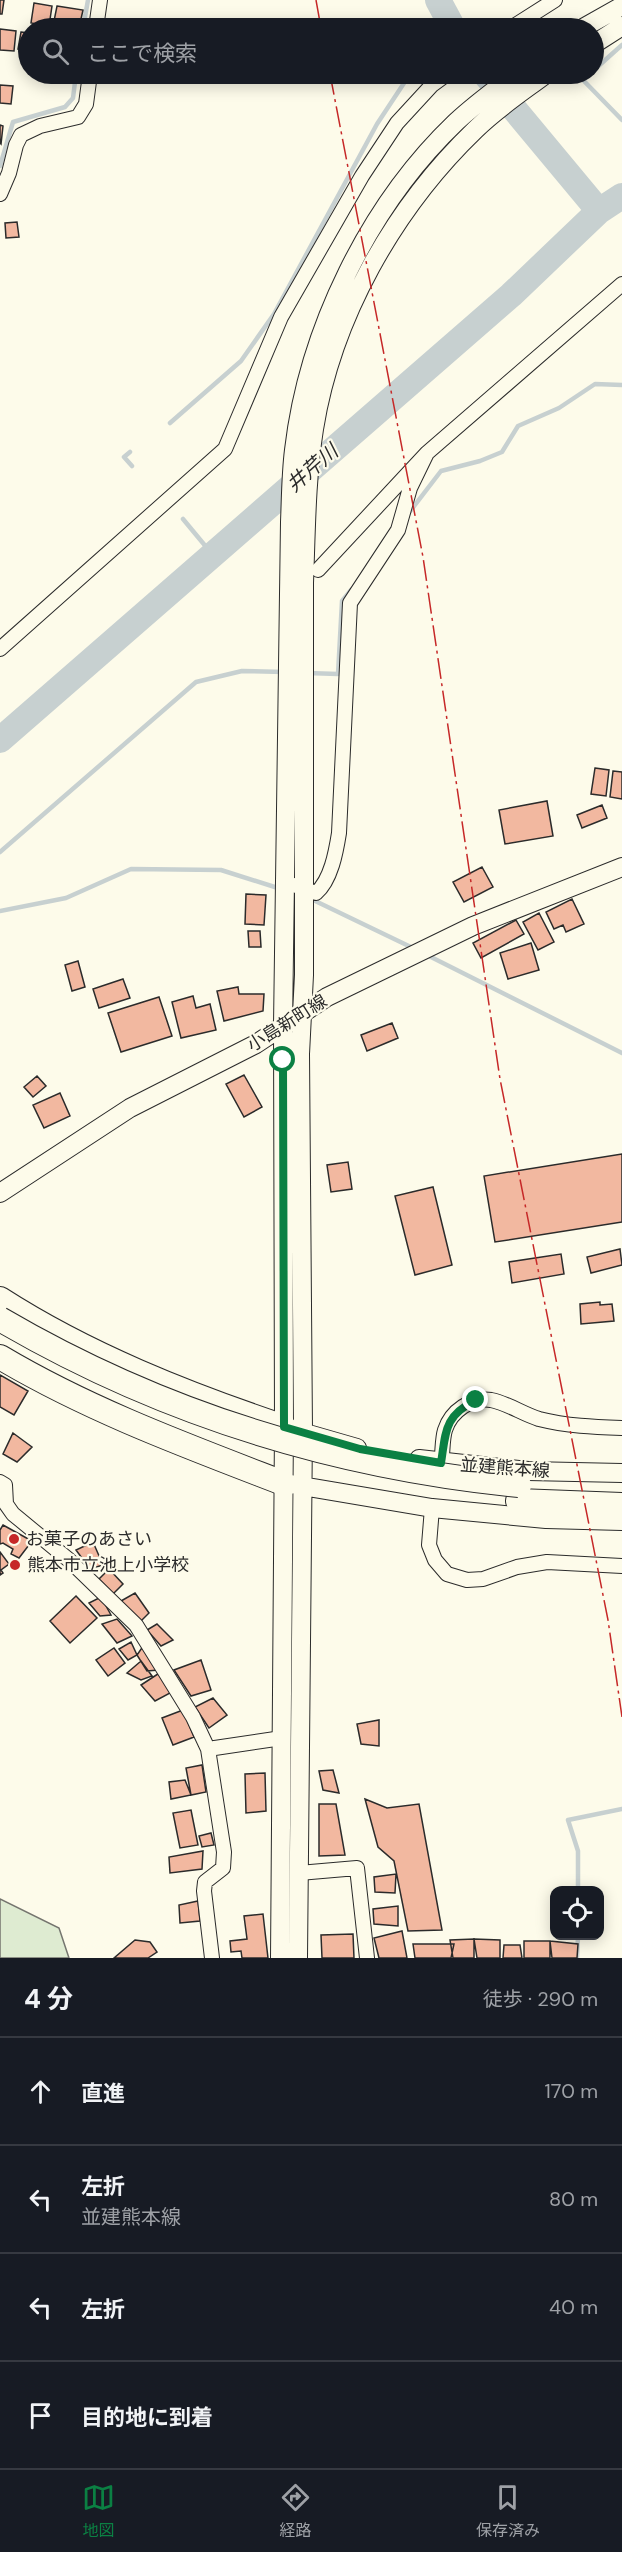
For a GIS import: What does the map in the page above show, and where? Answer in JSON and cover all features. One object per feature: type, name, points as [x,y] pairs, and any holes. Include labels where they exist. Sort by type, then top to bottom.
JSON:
[{"type":"highway","points":[[0,1299],[117,1362],[213,1403],[293,1429]]},
{"type":"highway","points":[[0,1319],[37,1341],[141,1391],[229,1424],[321,1452],[518,1493],[622,1505]]},
{"type":"highway","points":[[0,1334],[84,1381],[227,1440],[317,1467],[452,1493],[622,1491]]},
{"type":"highway","points":[[0,1357],[70,1395],[135,1425],[293,1484]]},
{"type":"street","points":[[97,18],[100,0]]},
{"type":"street","points":[[526,18],[555,0]]},
{"type":"street","points":[[601,18],[622,6]]},
{"type":"street","points":[[604,38],[622,26]]},
{"type":"street","points":[[0,194],[21,135],[40,126],[78,117],[86,104],[89,84]]},
{"type":"street","points":[[0,649],[225,449],[280,317],[362,176],[397,123],[433,84]]},
{"type":"street","points":[[280,1958],[282,1738],[292,1544],[300,1054],[303,1013],[304,583],[306,524],[314,430],[328,366],[359,288],[406,206],[507,84]]},
{"type":"street","points":[[293,1429],[283,1025],[289,597],[294,449],[308,373],[341,285],[401,183],[457,121],[528,84]]},
{"type":"street","points":[[318,570],[427,453],[622,284]]},
{"type":"street","points":[[285,882],[316,893],[321,888],[336,853],[339,833],[350,603],[398,530],[410,489],[427,453]]},
{"type":"street","name":"小島新町線","points":[[0,1193],[130,1108],[256,1044],[327,997],[432,944],[622,867]]},
{"type":"street","points":[[441,1463],[445,1431],[451,1418],[461,1407],[476,1400],[492,1400],[538,1418],[570,1426],[622,1428]]},
{"type":"street","name":"並建熊本線","points":[[293,1429],[360,1449],[441,1463],[528,1471],[622,1473]]},
{"type":"street","points":[[0,1482],[5,1485],[6,1504],[13,1514],[69,1560],[135,1625],[193,1717],[208,1749],[224,1852],[223,1868],[205,1882],[204,1891],[212,1958]]},
{"type":"street","points":[[293,1484],[432,1508],[546,1519],[622,1521]]},
{"type":"street","points":[[432,1508],[429,1545],[435,1560],[447,1574],[467,1580],[483,1579],[517,1567],[547,1562],[622,1566]]},
{"type":"street","points":[[292,1544],[299,1873],[298,1958]]},
{"type":"street","points":[[208,1749],[282,1738]]},
{"type":"street","points":[[299,1873],[357,1868],[367,1958]]},
{"type":"green space","points":[[0,1899],[59,1928],[69,1958],[0,1958]]},
{"type":"building","points":[[0,0],[4,0],[2,14],[0,14]]},
{"type":"building","points":[[34,3],[52,6],[50,18],[32,18]]},
{"type":"building","points":[[57,6],[83,10],[81,18],[55,18]]},
{"type":"building","points":[[0,29],[16,31],[14,51],[0,50]]},
{"type":"building","points":[[0,85],[13,86],[11,104],[0,103]]},
{"type":"building","points":[[0,125],[3,126],[1,144],[0,143]]},
{"type":"building","points":[[17,222],[19,237],[6,238],[5,223]]},
{"type":"building","points":[[595,768],[609,770],[606,796],[591,794]]},
{"type":"building","points":[[613,771],[622,772],[622,799],[610,797]]},
{"type":"building","points":[[547,801],[553,836],[505,844],[499,810]]},
{"type":"building","points":[[602,805],[607,818],[582,828],[577,815]]},
{"type":"building","points":[[482,867],[493,887],[464,902],[453,882]]},
{"type":"building","points":[[246,894],[266,895],[264,925],[245,924]]},
{"type":"building","points":[[572,899],[584,924],[566,932],[563,925],[554,929],[546,912]]},
{"type":"building","points":[[539,913],[554,942],[538,950],[523,922]]},
{"type":"building","points":[[516,920],[524,934],[481,958],[473,943]]},
{"type":"building","points":[[248,931],[260,931],[261,947],[249,947]]},
{"type":"building","points":[[531,943],[539,970],[508,979],[500,953]]},
{"type":"building","points":[[78,961],[85,987],[72,991],[65,965]]},
{"type":"building","points":[[123,979],[130,998],[99,1008],[93,989]]},
{"type":"building","points":[[238,987],[239,994],[264,994],[263,1011],[224,1021],[217,991]]},
{"type":"building","points":[[193,996],[196,1008],[210,1004],[216,1030],[181,1038],[172,1002]]},
{"type":"building","points":[[159,997],[172,1036],[121,1052],[108,1013]]},
{"type":"building","points":[[392,1023],[398,1038],[367,1051],[361,1035]]},
{"type":"building","points":[[244,1075],[262,1107],[244,1117],[226,1084]]},
{"type":"building","points":[[37,1076],[46,1086],[33,1097],[24,1087]]},
{"type":"building","points":[[60,1093],[70,1116],[44,1128],[33,1105]]},
{"type":"building","points":[[622,1154],[622,1222],[495,1242],[484,1176]]},
{"type":"building","points":[[348,1162],[352,1189],[331,1192],[327,1165]]},
{"type":"building","points":[[433,1187],[452,1265],[415,1275],[395,1196]]},
{"type":"building","points":[[620,1249],[622,1265],[591,1273],[587,1257]]},
{"type":"building","points":[[561,1254],[564,1274],[512,1283],[509,1262]]},
{"type":"building","points":[[600,1302],[600,1305],[612,1304],[614,1321],[581,1324],[580,1304]]},
{"type":"building","points":[[0,1375],[28,1391],[14,1415],[0,1407]]},
{"type":"building","points":[[13,1433],[32,1447],[17,1462],[3,1454]]},
{"type":"building","points":[[3,1525],[32,1541],[19,1558],[11,1554],[13,1549],[3,1543],[0,1544],[0,1530]]},
{"type":"building","points":[[93,1542],[103,1565],[90,1569],[76,1550]]},
{"type":"building","points":[[0,1552],[9,1564],[1,1570],[3,1573],[0,1575]]},
{"type":"building","points":[[109,1569],[123,1584],[113,1594],[99,1579]]},
{"type":"building","points":[[135,1593],[149,1613],[140,1622],[121,1601]]},
{"type":"building","points":[[76,1596],[97,1618],[70,1643],[50,1621]]},
{"type":"building","points":[[101,1597],[111,1615],[100,1616],[89,1603]]},
{"type":"building","points":[[117,1619],[132,1636],[117,1643],[102,1624]]},
{"type":"building","points":[[157,1624],[173,1640],[161,1646],[147,1630]]},
{"type":"building","points":[[131,1642],[137,1655],[128,1660],[119,1649]]},
{"type":"building","points":[[146,1642],[158,1670],[147,1671],[137,1655]]},
{"type":"building","points":[[114,1648],[125,1663],[108,1676],[96,1660]]},
{"type":"building","points":[[201,1660],[211,1690],[191,1696],[174,1670]]},
{"type":"building","points":[[141,1661],[152,1676],[141,1680],[127,1673]]},
{"type":"building","points":[[164,1670],[172,1692],[155,1701],[141,1685]]},
{"type":"building","points":[[213,1698],[227,1715],[209,1728],[195,1707]]},
{"type":"building","points":[[183,1710],[194,1737],[173,1745],[162,1718]]},
{"type":"building","points":[[379,1720],[379,1746],[361,1744],[357,1724]]},
{"type":"building","points":[[202,1765],[206,1792],[191,1795],[186,1768]]},
{"type":"building","points":[[333,1770],[339,1793],[323,1790],[319,1771]]},
{"type":"building","points":[[265,1773],[266,1811],[246,1813],[245,1774]]},
{"type":"building","points":[[185,1780],[191,1795],[171,1799],[169,1782]]},
{"type":"building","points":[[365,1799],[387,1808],[419,1804],[442,1930],[408,1931],[394,1861],[378,1847]]},
{"type":"building","points":[[319,1804],[336,1804],[345,1855],[319,1856]]},
{"type":"building","points":[[191,1810],[198,1845],[180,1848],[173,1813]]},
{"type":"building","points":[[211,1833],[214,1845],[202,1847],[199,1836]]},
{"type":"building","points":[[203,1851],[202,1869],[170,1873],[169,1857]]},
{"type":"building","points":[[396,1874],[395,1893],[375,1892],[374,1877]]},
{"type":"building","points":[[198,1901],[200,1921],[180,1923],[179,1905]]},
{"type":"building","points":[[398,1906],[398,1926],[374,1924],[373,1909]]},
{"type":"building","points":[[263,1914],[268,1958],[242,1958],[241,1951],[231,1952],[230,1941],[247,1939],[244,1916]]},
{"type":"building","points":[[402,1931],[407,1958],[379,1958],[374,1938]]},
{"type":"building","points":[[353,1934],[354,1958],[322,1958],[321,1935]]},
{"type":"building","points":[[474,1939],[474,1958],[453,1958],[450,1940]]},
{"type":"building","points":[[474,1939],[500,1940],[500,1958],[477,1958]]},
{"type":"building","points":[[135,1940],[150,1942],[157,1952],[148,1958],[114,1958]]},
{"type":"building","points":[[524,1941],[550,1941],[550,1958],[524,1958]]},
{"type":"building","points":[[550,1941],[578,1944],[577,1958],[552,1958]]},
{"type":"building","points":[[413,1944],[454,1944],[451,1958],[415,1958]]},
{"type":"building","points":[[504,1945],[520,1945],[522,1958],[503,1958]]},
{"type":"waterway","points":[[85,18],[88,0]]},
{"type":"waterway","points":[[438,0],[448,18]]},
{"type":"waterway","points":[[604,61],[622,45]]},
{"type":"waterway","points":[[0,166],[13,122],[65,107],[73,98],[75,84]]},
{"type":"waterway","points":[[170,423],[241,361],[274,314],[377,124],[403,84]]},
{"type":"waterway","points":[[493,84],[599,211]]},
{"type":"waterway","points":[[587,84],[622,120]]},
{"type":"waterway","name":"井芹川","points":[[0,740],[511,295],[599,211],[622,196]]},
{"type":"waterway","points":[[408,514],[441,471],[480,461],[502,452],[518,426],[559,408],[595,384],[622,385]]},
{"type":"waterway","points":[[130,452],[124,457],[132,466]]},
{"type":"waterway","points":[[183,519],[212,554]]},
{"type":"waterway","points":[[307,673],[338,674],[342,601],[351,590]]},
{"type":"waterway","points":[[0,852],[196,682],[242,671],[284,672]]},
{"type":"waterway","points":[[0,911],[66,898],[131,869],[221,870],[281,889]]},
{"type":"waterway","points":[[309,898],[415,949]]},
{"type":"waterway","points":[[425,954],[622,1053]]},
{"type":"waterway","points":[[578,1886],[578,1851],[568,1820],[622,1809]]},
{"type":"waterway","points":[[577,1958],[578,1940]]},
{"type":"power","points":[[316,0],[319,18]]},
{"type":"power","points":[[332,84],[423,557],[500,1079],[608,1620],[622,1717]]},
{"type":"place","name":"お菓子のあさい","points":[[14,1539]]},
{"type":"place","name":"熊本市立池上小学校","points":[[15,1565]]},
{"type":"route","points":[[283,1060],[284,1427],[360,1449],[441,1463],[445,1431],[451,1418],[461,1407],[476,1400]]}]
